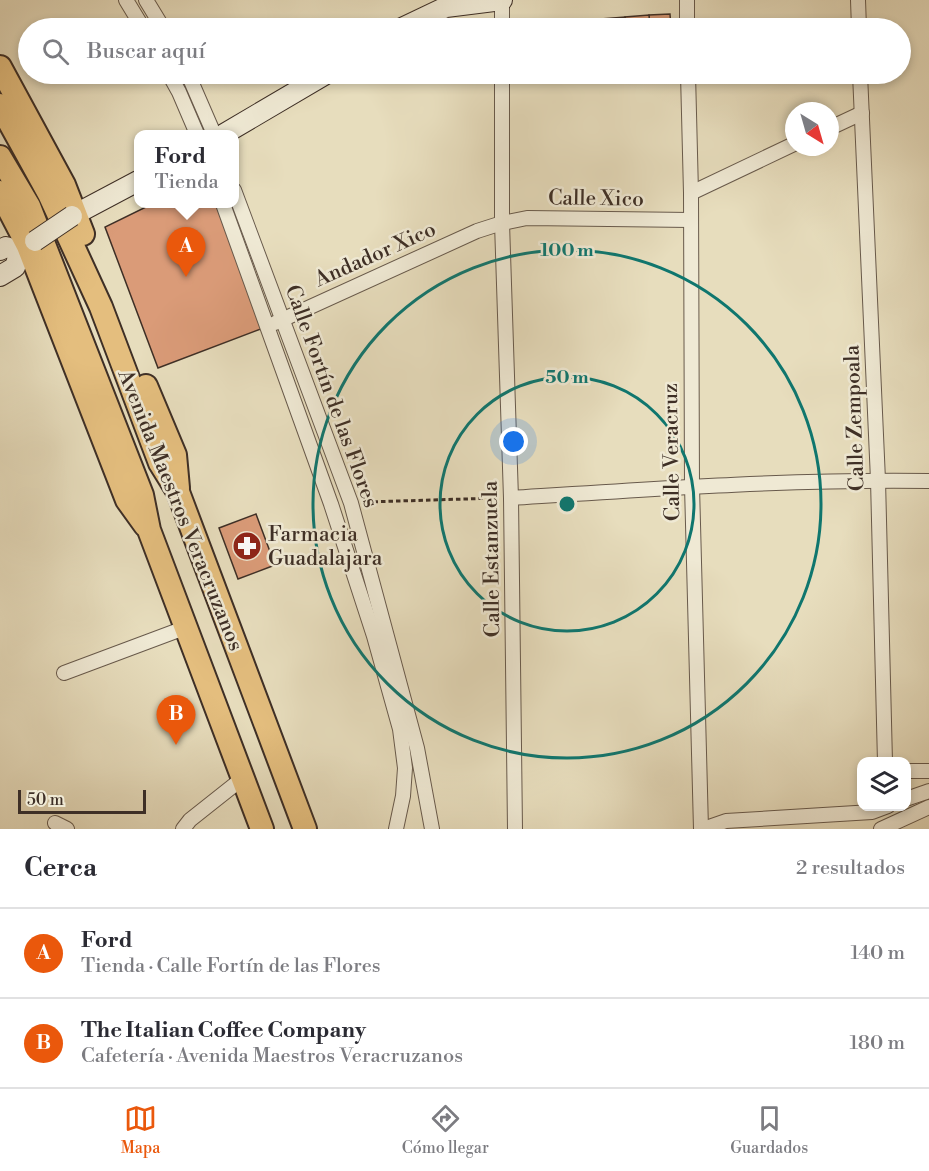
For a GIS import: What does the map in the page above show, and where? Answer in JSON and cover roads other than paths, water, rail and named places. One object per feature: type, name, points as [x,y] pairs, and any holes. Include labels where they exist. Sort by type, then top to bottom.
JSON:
[{"type":"main road","points":[[423,18],[446,7],[476,1],[502,0]]},
{"type":"main road","points":[[0,67],[64,185],[74,215],[175,455],[178,492]]},
{"type":"main road","points":[[232,130],[309,84]]},
{"type":"main road","name":"Avenida Maestros Veracruzanos","points":[[0,105],[49,194],[101,307],[160,464],[178,492],[305,829]]},
{"type":"main road","name":"Avenida Maestros Veracruzanos","points":[[0,157],[29,206],[142,495],[149,530],[262,829]]},
{"type":"main road","points":[[0,276],[15,267],[28,246],[74,215],[134,182]]},
{"type":"main road","points":[[0,192],[28,246],[127,500],[149,530]]},
{"type":"main road","points":[[0,250],[6,247],[28,246]]},
{"type":"street","points":[[126,0],[136,18]]},
{"type":"street","points":[[147,0],[157,18]]},
{"type":"street","points":[[502,0],[502,18]]},
{"type":"street","points":[[687,0],[687,18]]},
{"type":"street","points":[[858,0],[859,18]]},
{"type":"street","points":[[175,84],[195,130]]},
{"type":"street","points":[[179,92],[186,84]]},
{"type":"street","points":[[193,84],[212,130]]},
{"type":"street","name":"Calle Estanzuela","points":[[502,84],[502,223],[511,498],[515,829]]},
{"type":"street","name":"Calle Veracruz","points":[[688,84],[692,486],[702,829]]},
{"type":"street","name":"Calle Zempoala","points":[[861,84],[878,480],[885,757]]},
{"type":"street","points":[[839,124],[862,113]]},
{"type":"street","points":[[691,192],[785,148]]},
{"type":"street","name":"Calle Fortín de las Flores","points":[[239,204],[351,503],[417,748],[432,829]]},
{"type":"street","name":"Calle Fortín de las Flores","points":[[224,208],[331,504],[374,636],[400,729],[405,768],[403,795],[396,829]]},
{"type":"street","name":"Calle Xico","points":[[502,223],[527,218],[691,220]]},
{"type":"street","name":"Andador Xico","points":[[267,326],[477,231],[502,223]]},
{"type":"street","points":[[511,498],[692,486],[878,480],[929,481]]},
{"type":"street","points":[[64,673],[187,627]]},
{"type":"street","points":[[911,771],[929,771]]},
{"type":"street","points":[[183,829],[190,820],[243,778]]},
{"type":"street","points":[[911,797],[929,790]]},
{"type":"street","points":[[887,811],[886,828],[929,807]]},
{"type":"street","points":[[702,829],[726,821],[875,811]]},
{"type":"place","name":"Ford","points":[[186,277]]},
{"type":"place","name":"Farmacia Guadalajara","points":[[247,546]]},
{"type":"place","name":"The Italian Coffee Company","points":[[176,745]]}]
